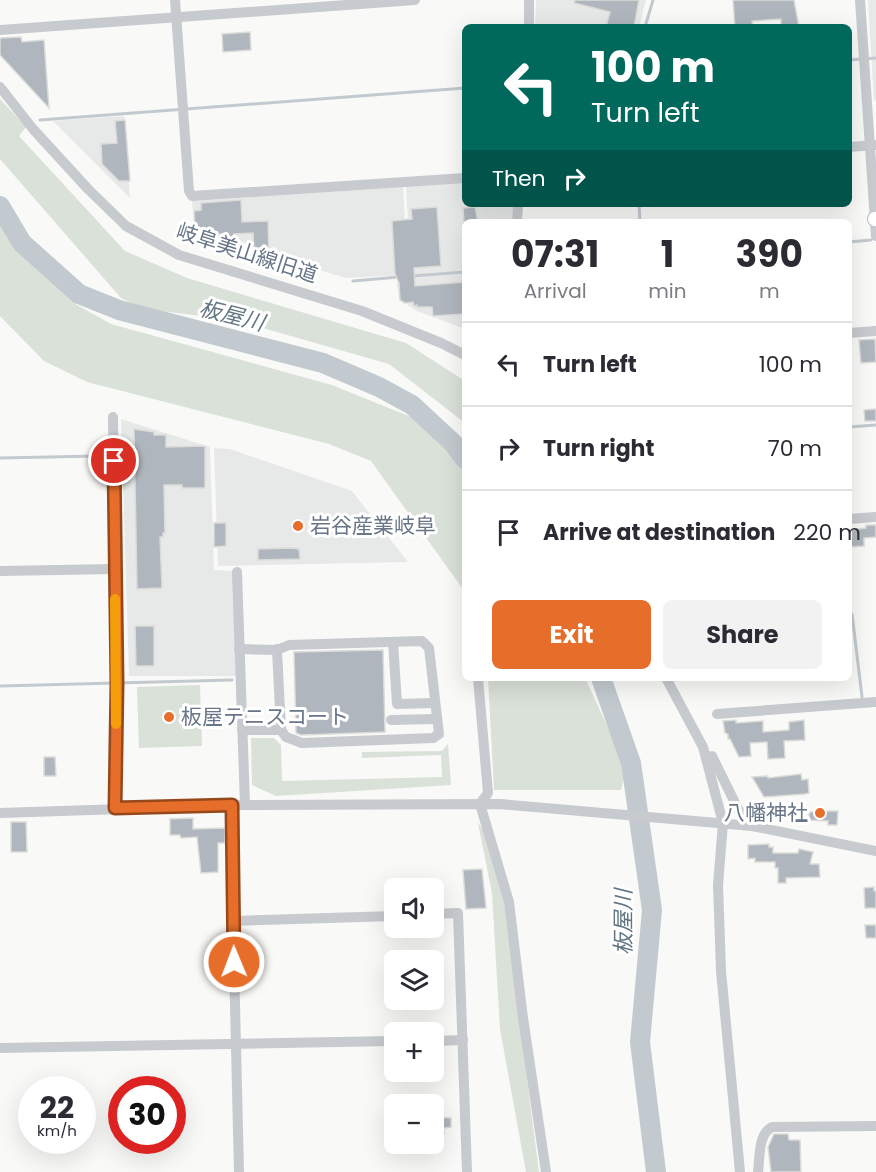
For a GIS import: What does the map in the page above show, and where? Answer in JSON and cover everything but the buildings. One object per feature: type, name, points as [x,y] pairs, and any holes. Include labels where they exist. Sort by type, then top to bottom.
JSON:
[{"type":"street","points":[[175,0],[189,191],[192,196],[462,178]]},
{"type":"street","points":[[0,30],[415,0]]},
{"type":"street","points":[[529,0],[529,24]]},
{"type":"street","points":[[860,0],[873,146],[876,228]]},
{"type":"street","name":"岐阜美山線旧道","points":[[0,87],[33,129],[88,189],[126,226],[180,255],[362,311],[462,354]]},
{"type":"street","points":[[852,147],[873,146]]},
{"type":"street","points":[[852,333],[876,331]]},
{"type":"street","points":[[113,417],[117,683],[115,808]]},
{"type":"street","points":[[852,519],[876,517]]},
{"type":"street","points":[[0,571],[115,569]]},
{"type":"street","points":[[237,572],[245,805]]},
{"type":"street","points":[[239,649],[277,649],[289,645],[422,641],[429,648],[439,734],[433,738],[302,743],[286,737],[281,730],[277,649]]},
{"type":"street","points":[[393,642],[397,704],[435,703]]},
{"type":"street","points":[[478,681],[488,793],[480,804]]},
{"type":"street","points":[[668,681],[703,747],[723,823],[718,885],[722,971],[740,1168]]},
{"type":"street","points":[[717,714],[876,702]]},
{"type":"street","points":[[391,720],[436,719]]},
{"type":"street","points":[[242,730],[281,730]]},
{"type":"street","points":[[703,747],[712,757],[738,809],[752,826]]},
{"type":"street","points":[[480,804],[509,902],[546,1172]]},
{"type":"street","points":[[0,813],[232,805],[500,804],[708,820],[752,826],[876,851]]},
{"type":"street","points":[[232,805],[239,1172]]},
{"type":"street","points":[[444,914],[458,914],[467,1172]]},
{"type":"street","points":[[233,921],[384,916]]},
{"type":"street","points":[[444,1041],[463,1040]]},
{"type":"street","points":[[0,1048],[384,1041]]},
{"type":"street","points":[[758,1172],[762,1136],[772,1127],[876,1126]]},
{"type":"shaded area","points":[[536,0],[646,0],[640,24],[535,24]]},
{"type":"shaded area","points":[[868,0],[876,0],[876,100],[874,101]]},
{"type":"shaded area","points":[[0,99],[26,127],[19,136],[125,251],[187,278],[406,343],[462,379],[462,421],[389,364],[235,320],[144,309],[121,298],[0,159]]},
{"type":"shaded area","points":[[124,116],[130,198],[53,121]]},
{"type":"shaded area","points":[[462,181],[462,207],[513,207],[512,219],[462,219],[462,328],[417,311],[399,299],[397,283],[411,281],[406,184]]},
{"type":"shaded area","points":[[403,187],[408,275],[346,278],[195,232],[192,201]]},
{"type":"shaded area","points":[[0,220],[77,305],[111,324],[332,385],[411,417],[446,446],[462,466],[462,588],[371,461],[329,444],[87,382],[44,361],[0,316]]},
{"type":"shaded area","points":[[121,419],[210,447],[214,570],[233,571],[236,676],[129,676]]},
{"type":"shaded area","name":"岩谷産業岐阜","points":[[214,448],[230,449],[352,491],[408,562],[218,566]]},
{"type":"shaded area","points":[[488,681],[586,681],[617,747],[625,772],[621,790],[494,790]]},
{"type":"shaded area","name":"板屋テニスコート","points":[[200,685],[202,746],[139,748],[137,687]]},
{"type":"shaded area","points":[[251,738],[274,738],[281,745],[282,781],[442,777],[441,755],[362,758],[362,752],[442,751],[448,744],[451,785],[276,796],[252,785]]},
{"type":"shaded area","points":[[478,823],[487,835],[504,901],[539,1172],[526,1172],[500,1029],[492,893]]},
{"type":"waterway","points":[[646,24],[653,0]]},
{"type":"waterway","points":[[852,60],[876,58]]},
{"type":"waterway","points":[[40,120],[462,88]]},
{"type":"waterway","name":"板屋川","points":[[0,206],[22,243],[79,294],[119,310],[323,363],[379,387],[412,405],[453,443],[462,455]]},
{"type":"waterway","points":[[639,207],[640,219]]},
{"type":"waterway","points":[[852,242],[871,240]]},
{"type":"waterway","points":[[412,276],[462,272]]},
{"type":"waterway","points":[[353,281],[399,277]]},
{"type":"waterway","points":[[852,427],[876,425]]},
{"type":"waterway","points":[[0,458],[98,456]]},
{"type":"waterway","points":[[852,614],[862,697]]},
{"type":"waterway","points":[[0,686],[232,680]]},
{"type":"waterway","name":"板屋川","points":[[602,681],[631,763],[652,910],[640,1042],[656,1172]]},
{"type":"slow traffic","points":[[115,599],[116,724]]},
{"type":"place","name":"岩谷産業岐阜","points":[[298,526]]},
{"type":"place","name":"板屋テニスコート","points":[[169,717]]},
{"type":"place","name":"八幡神社","points":[[820,813]]},
{"type":"route","points":[[114,461],[117,683],[115,808],[232,805],[234,962]]}]
